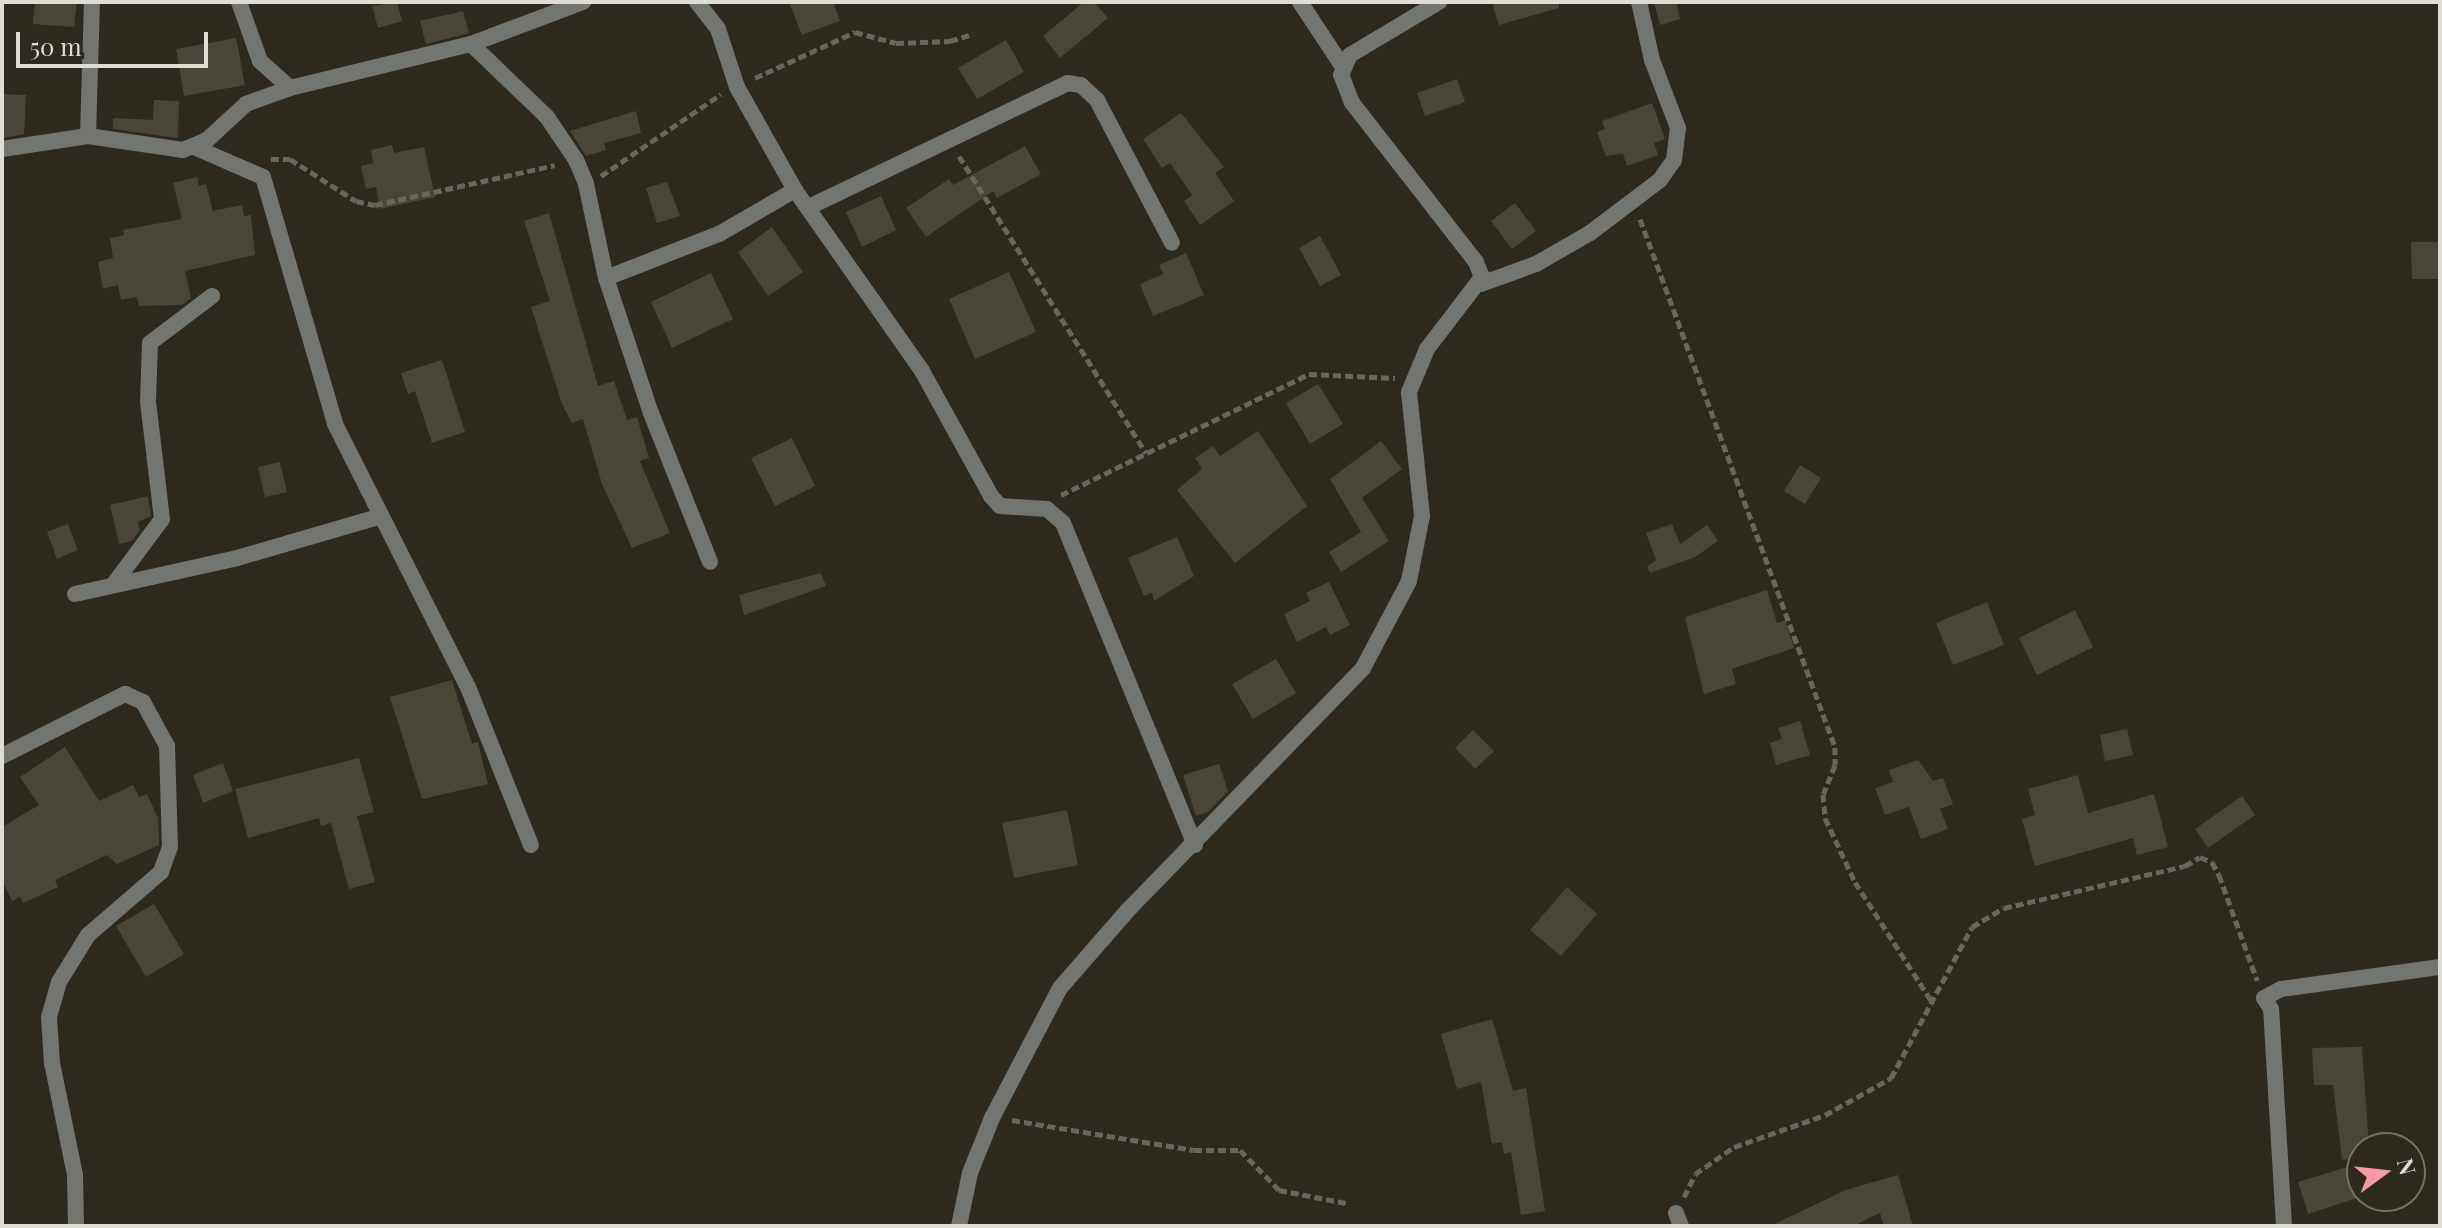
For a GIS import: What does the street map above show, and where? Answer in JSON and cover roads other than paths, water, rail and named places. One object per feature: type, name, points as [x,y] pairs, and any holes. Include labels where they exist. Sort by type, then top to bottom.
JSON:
[{"type":"street","points":[[88,136],[92,2]]},
{"type":"street","points":[[239,2],[260,61],[290,88]]},
{"type":"street","points":[[194,147],[235,109],[290,88],[471,44],[583,2]]},
{"type":"street","points":[[697,2],[718,29],[737,87],[795,190],[922,371],[997,504],[1036,507],[1054,513],[1063,523],[1195,845]]},
{"type":"street","points":[[1300,2],[1343,67],[1342,83],[1352,103],[1476,262],[1481,284]]},
{"type":"street","points":[[1343,67],[1361,47],[1439,2]]},
{"type":"street","points":[[959,1226],[970,1173],[992,1118],[1060,988],[1363,668],[1391,620],[1409,581],[1422,516],[1408,407],[1412,380],[1427,349],[1481,284],[1536,264],[1634,203],[1660,180],[1679,142],[1639,2]]},
{"type":"street","points":[[471,44],[547,117],[576,160],[586,184],[606,278],[651,413],[710,562]]},
{"type":"street","points":[[809,207],[1054,85],[1081,85],[1097,100],[1172,243]]},
{"type":"street","points":[[2,149],[88,136],[173,150],[194,147],[252,168],[266,185],[335,424],[378,517],[417,579],[468,687],[531,845]]},
{"type":"street","points":[[606,278],[719,234],[795,190]]},
{"type":"street","points":[[113,585],[162,519],[148,402],[150,343],[212,296]]},
{"type":"street","points":[[75,594],[237,558],[378,517]]},
{"type":"street","points":[[2,756],[125,694],[143,702],[167,746],[170,847],[161,872],[88,935],[59,982],[49,1017],[52,1063],[75,1175],[76,1226]]},
{"type":"street","points":[[2284,1226],[2271,1009],[2264,998],[2281,989],[2440,967]]}]
